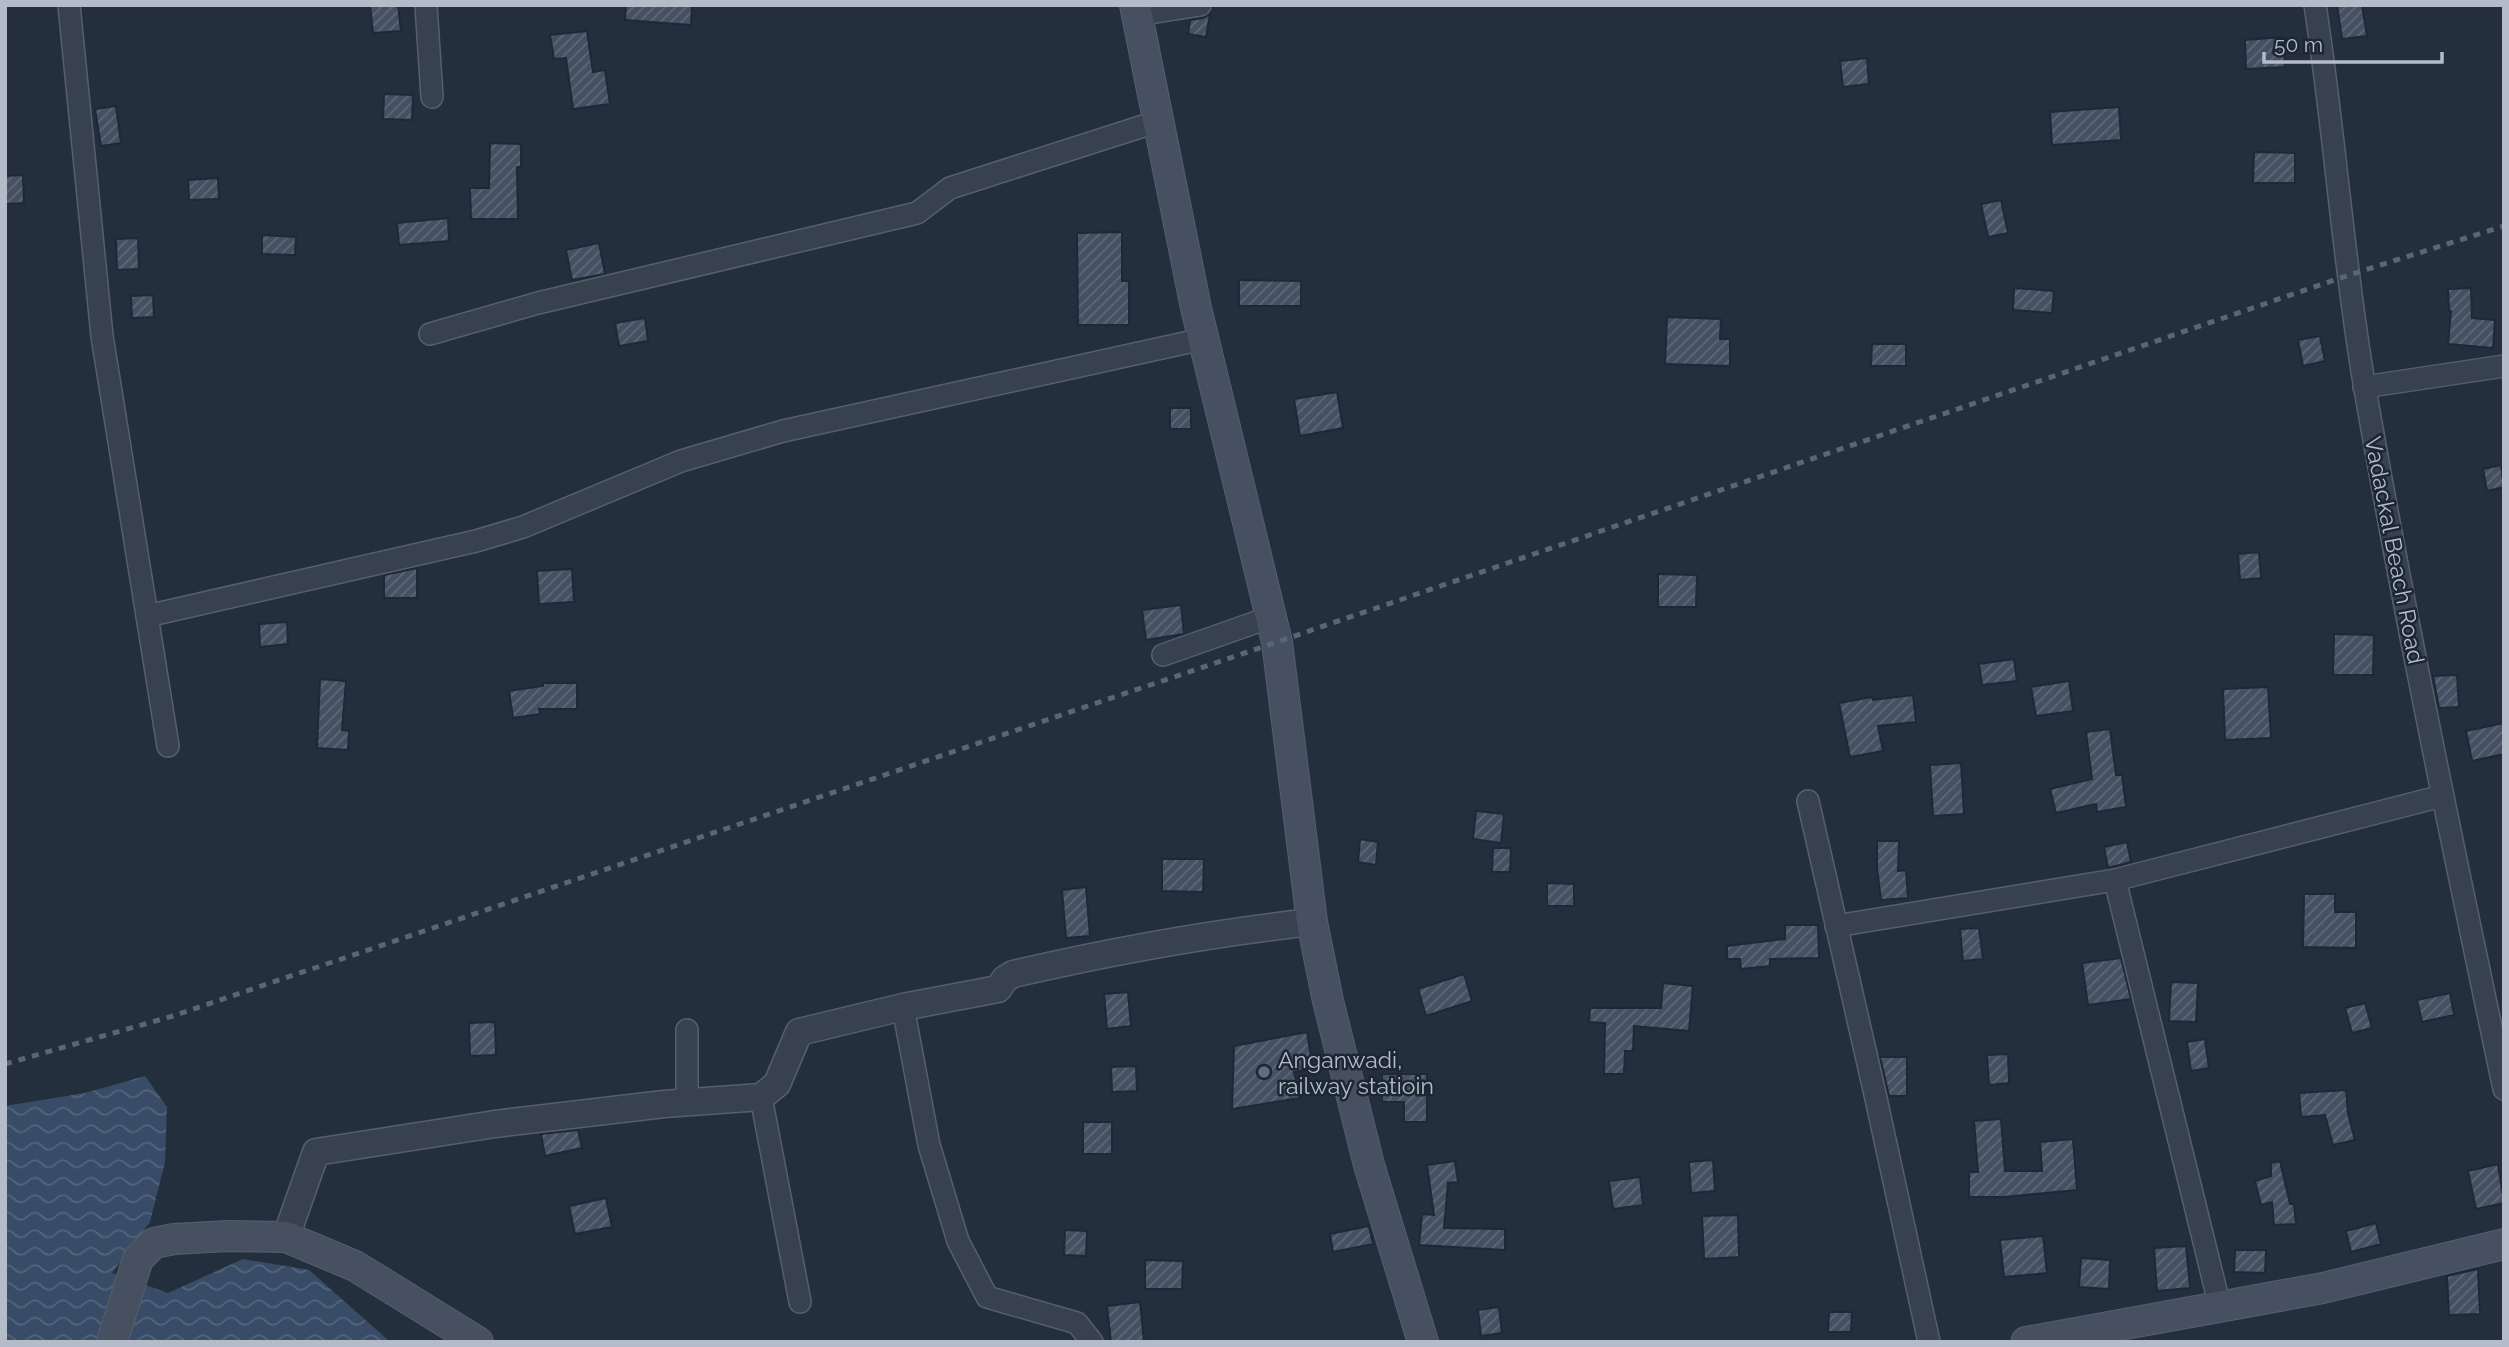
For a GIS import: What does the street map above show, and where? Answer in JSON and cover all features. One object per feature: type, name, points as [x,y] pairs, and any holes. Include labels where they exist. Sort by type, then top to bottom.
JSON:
[{"type":"main road","points":[[1136,10],[1203,339],[1277,642],[1312,922],[1328,1001],[1368,1165],[1423,1342]]},
{"type":"main road","points":[[112,1342],[138,1259],[154,1242],[174,1238],[285,1237],[355,1266],[478,1342]]},
{"type":"main road","points":[[2026,1342],[2323,1288],[2504,1244]]},
{"type":"street","points":[[69,5],[102,336],[168,746]]},
{"type":"street","points":[[426,5],[432,97]]},
{"type":"street","points":[[1136,10],[1200,5]]},
{"type":"street","name":"Vadackal Beach Road","points":[[2315,5],[2327,82],[2364,387],[2442,796],[2504,1089]]},
{"type":"street","points":[[430,334],[551,300],[917,213],[950,188],[1159,121]]},
{"type":"street","points":[[147,616],[476,541],[523,527],[681,461],[783,432],[1203,339]]},
{"type":"street","points":[[2364,387],[2504,366]]},
{"type":"street","points":[[1163,655],[1271,618]]},
{"type":"street","points":[[1836,926],[2115,880],[2442,796]]},
{"type":"street","points":[[1808,801],[1929,1342]]},
{"type":"street","points":[[2115,880],[2220,1307]]},
{"type":"street","points":[[285,1237],[316,1152],[495,1124],[687,1102],[761,1097],[777,1084],[800,1032],[903,1007],[999,989],[1004,979],[1013,974],[1099,954],[1243,930],[1312,922]]},
{"type":"street","points":[[903,1007],[929,1145],[958,1241],[987,1297],[1077,1323],[1092,1342]]},
{"type":"street","points":[[687,1030],[687,1102]]},
{"type":"street","points":[[761,1097],[800,1302]]},
{"type":"water","points":[[145,1076],[167,1107],[165,1162],[150,1222],[112,1273],[168,1293],[243,1259],[309,1270],[393,1342],[5,1342],[5,1106],[85,1093]]},
{"type":"building","points":[[370,5],[398,5],[401,31],[373,33]]},
{"type":"building","points":[[626,5],[692,5],[691,25],[625,20]]},
{"type":"building","points":[[2337,5],[2362,5],[2367,36],[2342,39]]},
{"type":"building","points":[[1210,14],[1206,37],[1188,34],[1190,20]]},
{"type":"building","points":[[587,31],[593,72],[605,70],[610,104],[573,109],[566,58],[554,59],[550,35]]},
{"type":"building","points":[[2283,37],[2285,67],[2246,69],[2245,40]]},
{"type":"building","points":[[1867,58],[1869,84],[1843,87],[1840,61]]},
{"type":"building","points":[[384,94],[413,95],[412,120],[383,119]]},
{"type":"building","points":[[116,106],[121,143],[101,146],[95,109]]},
{"type":"building","points":[[2119,107],[2121,140],[2052,145],[2050,112]]},
{"type":"building","points":[[490,143],[521,144],[521,167],[517,167],[518,219],[471,219],[470,188],[489,188]]},
{"type":"building","points":[[2254,152],[2295,153],[2295,183],[2253,183]]},
{"type":"building","points":[[23,175],[24,203],[5,204],[5,176]]},
{"type":"building","points":[[218,178],[219,199],[189,200],[188,180]]},
{"type":"building","points":[[2001,200],[2008,233],[1988,237],[1981,204]]},
{"type":"building","points":[[448,218],[449,241],[399,245],[397,223]]},
{"type":"building","points":[[1122,232],[1122,281],[1129,281],[1129,325],[1078,325],[1077,233]]},
{"type":"building","points":[[262,235],[296,237],[295,255],[262,254]]},
{"type":"building","points":[[138,238],[139,269],[117,270],[116,239]]},
{"type":"building","points":[[599,243],[605,274],[572,280],[566,250]]},
{"type":"building","points":[[1239,280],[1301,281],[1301,306],[1239,306]]},
{"type":"building","points":[[2014,288],[2054,291],[2052,313],[2013,310]]},
{"type":"building","points":[[2471,288],[2472,318],[2495,320],[2493,348],[2448,344],[2451,311],[2448,289]]},
{"type":"building","points":[[153,295],[154,317],[132,318],[131,296]]},
{"type":"building","points":[[1667,317],[1721,319],[1720,339],[1730,339],[1730,366],[1665,364]]},
{"type":"building","points":[[645,318],[648,341],[619,346],[615,323]]},
{"type":"building","points":[[2320,336],[2325,361],[2303,366],[2298,340]]},
{"type":"building","points":[[1872,344],[1906,344],[1906,366],[1871,366]]},
{"type":"building","points":[[1337,392],[1343,428],[1300,436],[1294,399]]},
{"type":"building","points":[[1170,408],[1191,408],[1191,429],[1170,429]]},
{"type":"building","points":[[2501,465],[2504,487],[2487,491],[2483,469]]},
{"type":"building","points":[[2259,552],[2261,578],[2240,580],[2238,554]]},
{"type":"building","points":[[417,568],[417,598],[384,598],[384,575]]},
{"type":"building","points":[[572,569],[574,602],[539,604],[537,571]]},
{"type":"building","points":[[1658,574],[1697,575],[1696,607],[1658,607]]},
{"type":"building","points":[[1181,605],[1184,634],[1146,640],[1142,610]]},
{"type":"building","points":[[287,622],[288,644],[260,647],[259,624]]},
{"type":"building","points":[[2334,634],[2374,635],[2373,675],[2333,675]]},
{"type":"building","points":[[2014,659],[2017,681],[1982,685],[1979,664]]},
{"type":"building","points":[[2457,675],[2459,707],[2439,708],[2433,676]]},
{"type":"building","points":[[320,679],[346,681],[342,730],[349,731],[348,750],[317,748]]},
{"type":"building","points":[[2069,681],[2073,711],[2036,716],[2031,687]]},
{"type":"building","points":[[543,683],[577,683],[577,709],[539,709],[540,714],[513,718],[509,691],[543,686]]},
{"type":"building","points":[[2268,687],[2271,738],[2225,740],[2223,689]]},
{"type":"building","points":[[1913,695],[1916,722],[1878,726],[1883,751],[1850,757],[1839,703],[1872,697],[1873,700]]},
{"type":"building","points":[[2504,723],[2504,754],[2472,761],[2466,731]]},
{"type":"building","points":[[2110,729],[2116,775],[2122,775],[2126,807],[2097,812],[2096,804],[2056,813],[2050,789],[2092,779],[2086,732]]},
{"type":"building","points":[[1961,763],[1964,814],[1933,816],[1930,765]]},
{"type":"building","points":[[1476,811],[1504,814],[1501,843],[1473,839]]},
{"type":"building","points":[[1360,839],[1378,842],[1376,865],[1358,862]]},
{"type":"building","points":[[1877,841],[1899,841],[1898,871],[1906,870],[1908,898],[1881,900]]},
{"type":"building","points":[[2127,842],[2131,862],[2108,868],[2104,847]]},
{"type":"building","points":[[1493,848],[1511,848],[1510,872],[1492,872]]},
{"type":"building","points":[[1162,859],[1204,859],[1203,892],[1162,891]]},
{"type":"building","points":[[1547,883],[1574,884],[1574,906],[1547,906]]},
{"type":"building","points":[[1086,887],[1090,936],[1066,938],[1062,890]]},
{"type":"building","points":[[2304,894],[2335,894],[2335,912],[2356,912],[2356,948],[2303,947]]},
{"type":"building","points":[[1785,925],[1818,925],[1819,958],[1770,959],[1770,966],[1741,969],[1740,959],[1727,959],[1727,946],[1785,939]]},
{"type":"building","points":[[1979,928],[1983,959],[1963,961],[1960,929]]},
{"type":"building","points":[[2121,958],[2131,999],[2088,1005],[2082,963]]},
{"type":"building","points":[[1464,974],[1472,1001],[1426,1016],[1418,989]]},
{"type":"building","points":[[2171,982],[2198,983],[2196,1022],[2169,1021]]},
{"type":"building","points":[[1663,983],[1693,986],[1689,1031],[1634,1026],[1633,1051],[1625,1051],[1624,1074],[1604,1074],[1605,1023],[1589,1022],[1590,1008],[1661,1008]]},
{"type":"building","points":[[1128,992],[1131,1026],[1107,1029],[1104,994]]},
{"type":"building","points":[[2450,993],[2454,1015],[2422,1022],[2417,1000]]},
{"type":"building","points":[[2365,1003],[2372,1028],[2352,1033],[2345,1008]]},
{"type":"building","points":[[495,1022],[496,1055],[470,1056],[469,1023]]},
{"type":"building","name":"Anganwadi, railway statioin","points":[[1307,1032],[1313,1069],[1294,1072],[1300,1098],[1232,1109],[1234,1046]]},
{"type":"building","points":[[2205,1039],[2209,1068],[2191,1071],[2187,1042]]},
{"type":"building","points":[[2008,1054],[2009,1083],[1989,1085],[1987,1055]]},
{"type":"building","points":[[1880,1057],[1907,1057],[1907,1096],[1889,1096]]},
{"type":"building","points":[[1136,1066],[1137,1091],[1112,1092],[1111,1067]]},
{"type":"building","points":[[1382,1074],[1427,1074],[1427,1122],[1404,1122],[1404,1102],[1382,1102]]},
{"type":"building","points":[[2346,1090],[2348,1113],[2355,1140],[2333,1145],[2325,1115],[2301,1117],[2299,1093]]},
{"type":"building","points":[[2001,1119],[2005,1171],[2042,1171],[2040,1142],[2073,1139],[2077,1190],[2004,1197],[1969,1197],[1969,1172],[1978,1172],[1974,1121]]},
{"type":"building","points":[[1083,1122],[1112,1122],[1112,1154],[1083,1154]]},
{"type":"building","points":[[578,1130],[582,1148],[545,1156],[541,1134]]},
{"type":"building","points":[[1713,1160],[1715,1191],[1691,1193],[1689,1162]]},
{"type":"building","points":[[1455,1161],[1458,1182],[1448,1183],[1444,1228],[1505,1229],[1505,1250],[1419,1245],[1422,1214],[1434,1215],[1427,1165]]},
{"type":"building","points":[[2280,1161],[2290,1204],[2294,1204],[2296,1224],[2274,1225],[2272,1202],[2261,1205],[2255,1181],[2271,1176],[2271,1163]]},
{"type":"building","points":[[2498,1164],[2504,1203],[2476,1209],[2468,1171]]},
{"type":"building","points":[[1640,1177],[1643,1205],[1613,1209],[1609,1181]]},
{"type":"building","points":[[606,1198],[612,1227],[575,1234],[569,1206]]},
{"type":"building","points":[[1738,1215],[1739,1257],[1704,1259],[1702,1216]]},
{"type":"building","points":[[2376,1223],[2381,1244],[2351,1252],[2346,1231]]},
{"type":"building","points":[[1369,1226],[1373,1244],[1333,1252],[1330,1234]]},
{"type":"building","points":[[1065,1230],[1087,1231],[1086,1256],[1064,1255]]},
{"type":"building","points":[[2043,1236],[2047,1273],[2004,1277],[2000,1240]]},
{"type":"building","points":[[2186,1246],[2190,1288],[2157,1291],[2154,1248]]},
{"type":"building","points":[[2235,1250],[2266,1250],[2265,1273],[2234,1272]]},
{"type":"building","points":[[2081,1258],[2110,1260],[2109,1289],[2079,1287]]},
{"type":"building","points":[[1145,1260],[1183,1261],[1182,1289],[1145,1289]]},
{"type":"building","points":[[2478,1269],[2480,1314],[2449,1315],[2447,1276]]},
{"type":"building","points":[[1140,1302],[1144,1342],[1111,1342],[1107,1306]]},
{"type":"building","points":[[1499,1307],[1502,1333],[1481,1336],[1478,1310]]},
{"type":"building","points":[[1829,1312],[1852,1312],[1851,1332],[1828,1332]]},
{"type":"railway","points":[[5,1064],[173,1016],[2349,275],[2504,226]]},
{"type":"place","name":"Anganwadi, railway statioin","points":[[1264,1072]]}]
